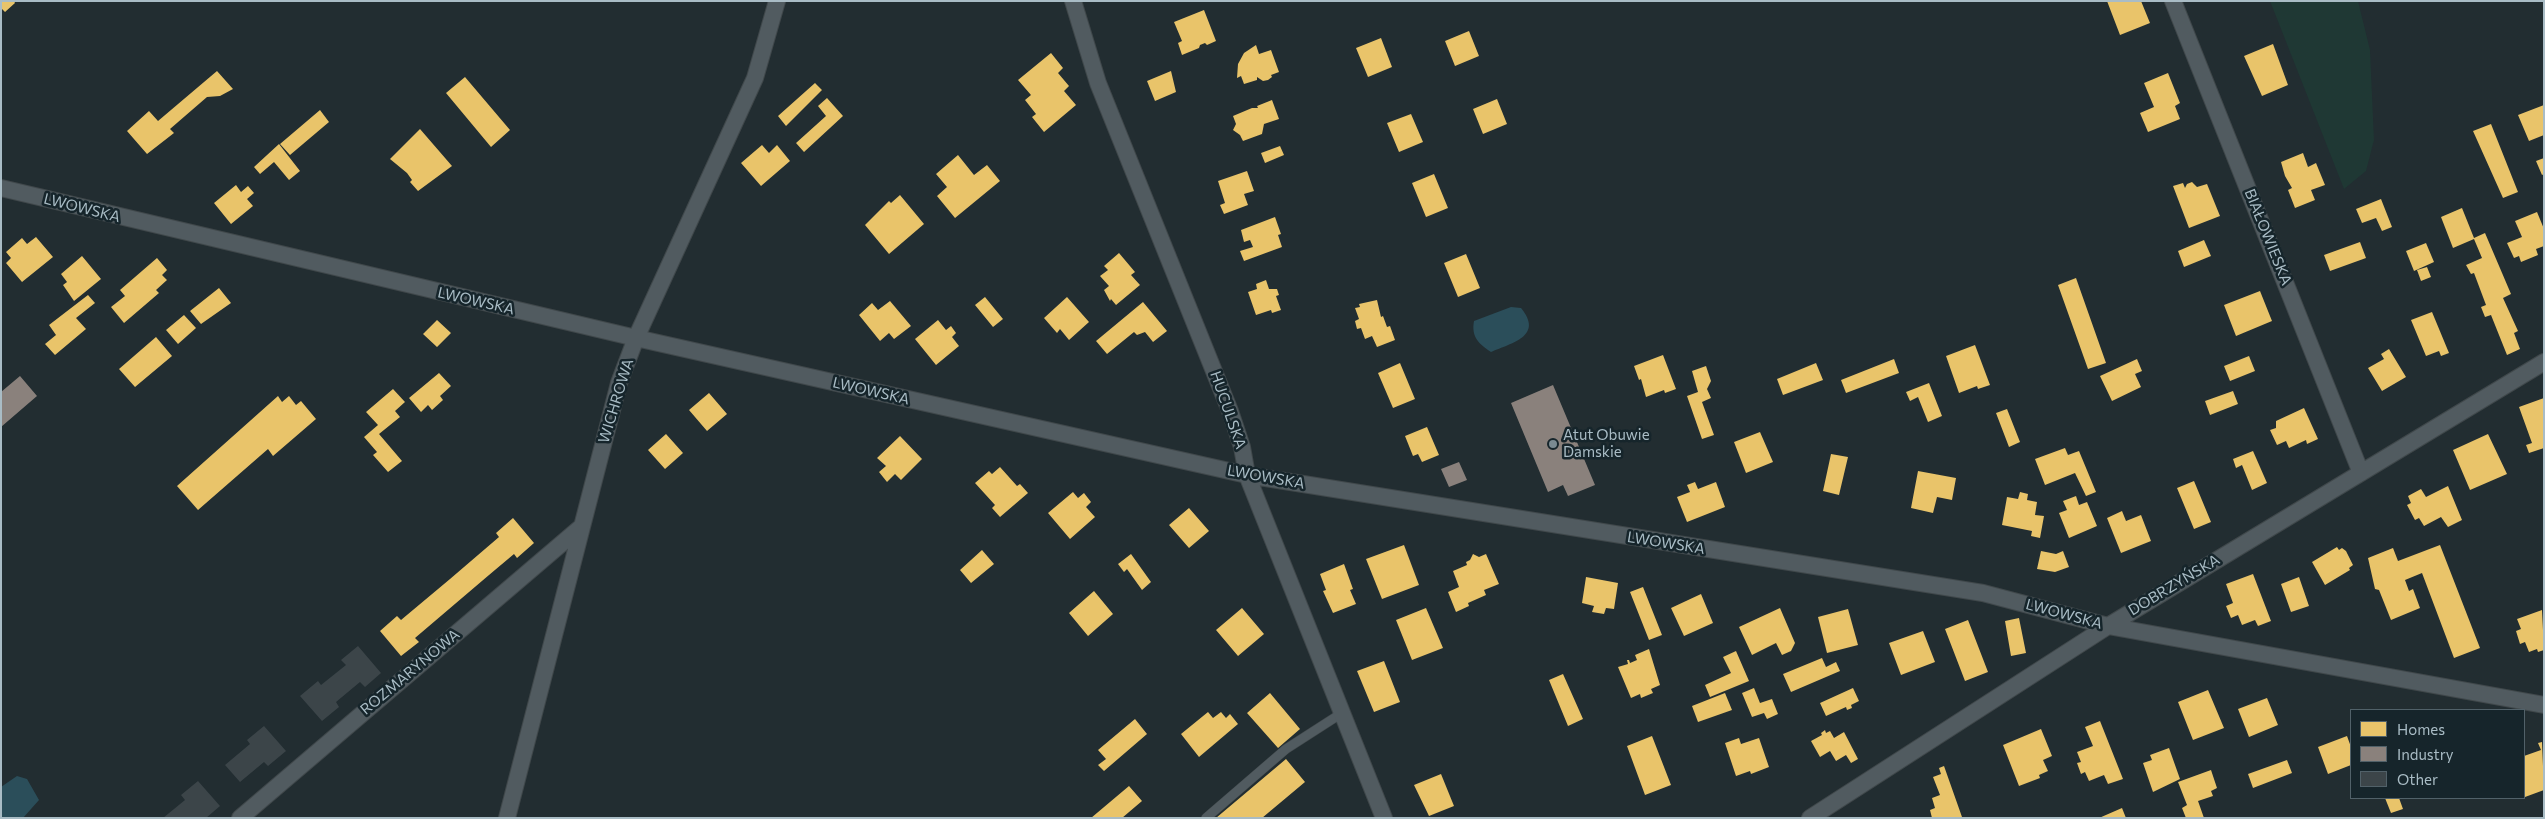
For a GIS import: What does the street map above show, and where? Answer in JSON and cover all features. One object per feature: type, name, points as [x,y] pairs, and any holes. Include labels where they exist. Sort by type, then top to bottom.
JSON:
[{"type":"street","name":"WICHROWA","points":[[507,818],[619,383],[636,338],[755,78],[777,1]]},
{"type":"street","name":"HUCULSKA","points":[[1074,1],[1098,83],[1230,411],[1242,447],[1247,475],[1384,818]]},
{"type":"street","name":"BIAŁOWIESKA","points":[[2173,1],[2361,473]]},
{"type":"street","name":"LWOWSKA","points":[[1,188],[636,338],[1247,475],[1983,593],[2108,626],[2544,705]]},
{"type":"street","name":"DOBRZYŃSKA","points":[[1810,818],[2108,626],[2544,362]]},
{"type":"street","name":"ROZMARYNOWA","points":[[240,818],[581,527]]},
{"type":"lane","points":[[1206,818],[1286,749],[1342,714]]},
{"type":"green space","points":[[2270,1],[2358,1],[2370,50],[2374,140],[2366,171],[2344,189]]},
{"type":"water","points":[[1511,307],[1521,308],[1529,325],[1527,332],[1516,342],[1491,352],[1477,340],[1473,327],[1474,321]]},
{"type":"water","points":[[17,776],[27,779],[39,800],[23,818],[1,818],[1,787]]},
{"type":"building: Homes","points":[[1,1],[14,1],[15,3],[5,12],[1,8]]},
{"type":"building: Homes","points":[[2107,1],[2141,1],[2150,23],[2120,35]]},
{"type":"building: Homes","points":[[1204,10],[1216,41],[1207,45],[1205,43],[1200,45],[1199,48],[1182,55],[1178,43],[1182,41],[1174,22]]},
{"type":"building: Homes","points":[[1469,31],[1479,56],[1455,66],[1445,41]]},
{"type":"building: Homes","points":[[1381,38],[1392,67],[1368,77],[1356,48]]},
{"type":"building: Homes","points":[[2273,44],[2288,85],[2262,96],[2244,56]]},
{"type":"building: Homes","points":[[1256,45],[1259,54],[1271,50],[1279,72],[1271,75],[1272,77],[1268,80],[1263,81],[1257,77],[1257,80],[1244,84],[1241,76],[1237,78],[1238,64],[1244,53]]},
{"type":"building: Homes","points":[[1051,53],[1063,68],[1058,73],[1069,86],[1064,91],[1076,105],[1044,132],[1032,117],[1036,114],[1025,100],[1031,95],[1018,80]]},
{"type":"building: Homes","points":[[217,71],[233,89],[220,96],[207,97],[170,129],[174,133],[147,154],[127,131],[149,111],[158,121]]},
{"type":"building: Homes","points":[[1171,71],[1176,92],[1155,101],[1147,81]]},
{"type":"building: Homes","points":[[2168,73],[2180,103],[2175,106],[2180,119],[2148,132],[2140,113],[2154,107],[2144,83]]},
{"type":"building: Homes","points":[[465,77],[510,130],[491,147],[446,93]]},
{"type":"building: Homes","points":[[815,83],[822,90],[786,126],[778,116]]},
{"type":"building: Homes","points":[[827,98],[843,116],[804,152],[796,143],[826,116],[818,106]]},
{"type":"building: Homes","points":[[1497,99],[1507,124],[1483,134],[1473,109]]},
{"type":"building: Homes","points":[[1272,100],[1279,119],[1264,124],[1262,134],[1243,141],[1240,135],[1233,130],[1236,124],[1233,116],[1252,108],[1258,108],[1257,106]]},
{"type":"building: Homes","points":[[2544,105],[2544,135],[2529,141],[2518,115]]},
{"type":"building: Homes","points":[[320,110],[329,122],[290,155],[280,144]]},
{"type":"building: Homes","points":[[1411,114],[1423,142],[1399,152],[1387,123]]},
{"type":"building: Homes","points":[[2491,124],[2518,192],[2503,198],[2473,131]]},
{"type":"building: Homes","points":[[420,129],[452,166],[418,191],[410,182],[412,180],[407,173],[390,159]]},
{"type":"building: Homes","points":[[279,144],[300,171],[289,180],[274,162],[260,174],[254,167]]},
{"type":"building: Homes","points":[[762,145],[769,153],[777,145],[790,161],[761,186],[741,163]]},
{"type":"building: Homes","points":[[1280,146],[1284,155],[1265,163],[1261,153]]},
{"type":"building: Homes","points":[[2303,153],[2308,167],[2316,163],[2325,185],[2311,190],[2315,200],[2295,208],[2288,190],[2292,188],[2285,176],[2281,162]]},
{"type":"building: Homes","points":[[958,155],[974,175],[987,165],[1000,181],[955,218],[937,196],[947,187],[936,174]]},
{"type":"building: Homes","points":[[2544,158],[2544,174],[2542,175],[2536,161]]},
{"type":"building: Homes","points":[[1247,171],[1254,191],[1244,194],[1248,205],[1224,214],[1220,205],[1225,203],[1218,181]]},
{"type":"building: Homes","points":[[1434,174],[1448,208],[1426,217],[1412,183]]},
{"type":"building: Homes","points":[[2192,182],[2197,187],[2207,184],[2220,216],[2189,228],[2173,186],[2183,183],[2185,188],[2187,184]]},
{"type":"building: Homes","points":[[236,185],[241,192],[248,186],[254,193],[247,199],[253,206],[231,224],[214,203]]},
{"type":"building: Homes","points":[[900,195],[924,224],[889,254],[865,225],[889,201],[891,203]]},
{"type":"building: Homes","points":[[2381,199],[2392,227],[2382,231],[2376,218],[2362,223],[2356,209]]},
{"type":"building: Homes","points":[[2462,208],[2474,238],[2485,233],[2511,294],[2503,298],[2518,331],[2514,333],[2520,349],[2507,355],[2491,315],[2485,317],[2481,307],[2486,305],[2474,273],[2471,274],[2466,265],[2482,258],[2474,239],[2453,248],[2441,217]]},
{"type":"building: Homes","points":[[2537,212],[2544,229],[2544,246],[2536,249],[2538,255],[2521,262],[2519,256],[2514,258],[2507,243],[2522,237],[2515,221]]},
{"type":"building: Homes","points":[[1275,217],[1281,234],[1278,235],[1282,247],[1244,261],[1240,251],[1253,247],[1250,240],[1244,242],[1241,230]]},
{"type":"building: Homes","points":[[36,237],[53,257],[22,282],[6,263],[11,258],[6,252],[22,238],[27,244]]},
{"type":"building: Homes","points":[[2204,240],[2211,256],[2184,267],[2178,251]]},
{"type":"building: Homes","points":[[2360,242],[2366,258],[2330,271],[2324,255]]},
{"type":"building: Homes","points":[[2426,243],[2434,262],[2414,271],[2406,251]]},
{"type":"building: Homes","points":[[1119,253],[1135,272],[1131,275],[1140,285],[1116,305],[1111,299],[1110,301],[1104,290],[1109,286],[1100,276],[1108,270],[1104,266]]},
{"type":"building: Homes","points":[[1466,254],[1480,288],[1458,297],[1444,263]]},
{"type":"building: Homes","points":[[82,256],[101,279],[74,301],[63,285],[67,282],[61,274]]},
{"type":"building: Homes","points":[[157,258],[167,270],[162,275],[167,280],[156,290],[159,293],[124,323],[111,307],[125,296],[120,290]]},
{"type":"building: Homes","points":[[2427,267],[2431,277],[2421,281],[2417,270]]},
{"type":"building: Homes","points":[[2076,278],[2106,363],[2088,369],[2058,285]]},
{"type":"building: Homes","points":[[1266,280],[1269,289],[1277,289],[1279,295],[1276,296],[1281,310],[1272,313],[1271,310],[1256,315],[1248,292],[1257,289],[1256,284]]},
{"type":"building: Homes","points":[[219,288],[231,303],[201,324],[190,311]]},
{"type":"building: Homes","points":[[2260,291],[2272,321],[2236,336],[2224,305]]},
{"type":"building: Homes","points":[[88,295],[95,303],[76,318],[86,329],[55,355],[45,344],[56,335],[49,325]]},
{"type":"building: Homes","points":[[985,297],[1003,319],[993,327],[975,305]]},
{"type":"building: Homes","points":[[1067,297],[1089,322],[1069,340],[1060,329],[1057,333],[1044,318]]},
{"type":"building: Homes","points":[[1377,300],[1381,317],[1383,316],[1387,327],[1390,326],[1395,340],[1377,347],[1372,336],[1365,339],[1361,328],[1357,329],[1355,321],[1359,319],[1355,308],[1360,307],[1359,304]]},
{"type":"building: Homes","points":[[890,301],[911,326],[894,339],[889,333],[880,341],[859,315],[872,303],[878,310]]},
{"type":"building: Homes","points":[[1143,302],[1167,331],[1153,342],[1145,332],[1137,335],[1134,332],[1107,354],[1096,341]]},
{"type":"building: Homes","points":[[2432,312],[2449,353],[2441,356],[2439,351],[2426,356],[2411,320]]},
{"type":"building: Homes","points":[[184,315],[196,328],[178,344],[166,330]]},
{"type":"building: Homes","points":[[437,320],[451,333],[437,347],[423,334]]},
{"type":"building: Homes","points":[[938,320],[946,330],[951,326],[956,333],[952,337],[959,346],[936,365],[915,339]]},
{"type":"building: Homes","points":[[156,337],[172,356],[135,387],[119,369]]},
{"type":"building: Homes","points":[[1975,345],[1990,385],[1978,389],[1977,386],[1959,393],[1946,356]]},
{"type":"building: Homes","points":[[2389,349],[2406,377],[2382,391],[2368,368],[2384,359],[2381,354]]},
{"type":"building: Homes","points":[[1663,355],[1676,389],[1665,393],[1664,390],[1646,397],[1641,379],[1639,380],[1634,366]]},
{"type":"building: Homes","points":[[2249,356],[2255,371],[2230,381],[2224,366]]},
{"type":"building: Homes","points":[[1894,359],[1899,373],[1846,393],[1841,380]]},
{"type":"building: Homes","points":[[2137,359],[2142,371],[2135,374],[2141,387],[2112,401],[2100,376]]},
{"type":"building: Homes","points":[[1400,363],[1415,399],[1393,408],[1378,373]]},
{"type":"building: Homes","points":[[1816,363],[1823,380],[1783,395],[1777,379]]},
{"type":"building: Homes","points":[[1706,366],[1711,381],[1707,389],[1711,398],[1702,402],[1714,435],[1702,439],[1687,396],[1698,392],[1692,371]]},
{"type":"building: Homes","points":[[439,373],[451,386],[440,396],[443,400],[432,410],[428,405],[421,412],[409,398]]},
{"type":"building: Homes","points":[[1929,383],[1942,416],[1928,422],[1918,397],[1910,401],[1906,392]]},
{"type":"building: Homes","points":[[393,389],[405,402],[395,411],[400,417],[379,434],[402,461],[388,472],[373,455],[377,452],[364,437],[378,425],[366,412]]},
{"type":"building: Homes","points":[[2233,391],[2238,404],[2210,415],[2205,401]]},
{"type":"building: Homes","points":[[709,393],[727,414],[707,431],[689,410]]},
{"type":"building: Homes","points":[[278,396],[282,402],[289,396],[296,405],[301,401],[316,419],[273,456],[268,449],[198,510],[177,486]]},
{"type":"building: Homes","points":[[2544,398],[2544,448],[2529,453],[2526,445],[2532,443],[2519,407]]},
{"type":"building: Homes","points":[[2304,408],[2318,439],[2307,444],[2306,440],[2289,448],[2286,441],[2277,445],[2270,430],[2276,428],[2276,421]]},
{"type":"building: Homes","points":[[2007,409],[2020,442],[2009,447],[1996,413]]},
{"type":"building: Homes","points":[[1427,427],[1439,455],[1422,462],[1418,454],[1413,456],[1405,436]]},
{"type":"building: Homes","points":[[1760,432],[1773,462],[1746,473],[1734,442]]},
{"type":"building: Homes","points":[[666,434],[683,453],[665,469],[648,450]]},
{"type":"building: Homes","points":[[2488,434],[2507,474],[2470,490],[2453,450]]},
{"type":"building: Homes","points":[[900,436],[922,459],[901,480],[895,474],[887,482],[879,472],[886,466],[877,458]]},
{"type":"building: Homes","points":[[2065,448],[2068,455],[2079,451],[2096,492],[2086,496],[2075,473],[2045,485],[2035,459]]},
{"type":"building: Homes","points":[[2253,451],[2267,483],[2252,490],[2242,465],[2236,468],[2233,459]]},
{"type":"building: Homes","points":[[1831,454],[1848,457],[1839,495],[1823,491]]},
{"type":"building: Homes","points":[[1000,467],[1017,486],[1020,484],[1028,493],[1000,517],[992,508],[995,505],[975,483],[989,471],[992,474]]},
{"type":"building: Homes","points":[[1918,471],[1956,478],[1952,500],[1937,497],[1933,513],[1911,508]]},
{"type":"building: Homes","points":[[2194,481],[2211,522],[2194,529],[2177,488]]},
{"type":"building: Homes","points":[[1695,482],[1698,489],[1716,482],[1725,507],[1687,522],[1677,497],[1690,492],[1687,485]]},
{"type":"building: Homes","points":[[2448,486],[2462,520],[2448,527],[2441,517],[2424,526],[2419,518],[2415,520],[2407,505],[2411,503],[2408,496],[2421,489],[2426,497]]},
{"type":"building: Homes","points":[[1073,492],[1078,498],[1084,493],[1091,502],[1086,507],[1095,517],[1070,539],[1048,513]]},
{"type":"building: Homes","points":[[2020,492],[2028,494],[2027,500],[2037,502],[2035,515],[2044,516],[2040,538],[2031,536],[2032,531],[2002,525],[2007,497],[2018,499]]},
{"type":"building: Homes","points":[[2076,496],[2079,505],[2087,502],[2097,526],[2069,538],[2059,513],[2067,510],[2063,501]]},
{"type":"building: Homes","points":[[1189,508],[1209,531],[1189,548],[1169,525]]},
{"type":"building: Homes","points":[[2122,511],[2126,521],[2141,515],[2151,541],[2121,553],[2107,518]]},
{"type":"building: Homes","points":[[513,518],[534,543],[517,558],[514,554],[489,575],[415,638],[419,642],[401,656],[380,631],[397,616],[401,620],[450,579],[499,537],[496,533]]},
{"type":"building: Homes","points":[[1404,545],[1419,585],[1382,599],[1366,559]]},
{"type":"building: Homes","points":[[2440,545],[2480,648],[2454,658],[2422,573],[2405,580],[2409,591],[2413,589],[2420,608],[2391,620],[2379,590],[2375,589],[2368,558],[2393,548],[2398,561]]},
{"type":"building: Homes","points":[[2337,547],[2339,550],[2342,548],[2346,551],[2353,565],[2349,568],[2350,570],[2325,585],[2312,562]]},
{"type":"building: Homes","points":[[982,550],[994,564],[971,583],[960,570]]},
{"type":"building: Homes","points":[[2041,551],[2056,554],[2063,551],[2069,567],[2055,572],[2037,569]]},
{"type":"building: Homes","points":[[1131,554],[1151,582],[1142,590],[1127,569],[1124,572],[1118,564]]},
{"type":"building: Homes","points":[[1473,554],[1479,557],[1486,554],[1499,584],[1484,590],[1486,595],[1468,603],[1469,606],[1456,612],[1448,592],[1459,587],[1453,571],[1467,565],[1466,562],[1470,560]]},
{"type":"building: Homes","points":[[1344,564],[1353,589],[1350,590],[1356,604],[1333,613],[1323,591],[1326,590],[1320,574]]},
{"type":"building: Homes","points":[[2253,574],[2271,621],[2258,626],[2255,620],[2242,625],[2238,615],[2231,618],[2226,606],[2233,603],[2226,584]]},
{"type":"building: Homes","points":[[1586,577],[1618,583],[1614,609],[1606,608],[1604,614],[1592,612],[1594,606],[1582,603]]},
{"type":"building: Homes","points":[[2299,577],[2309,606],[2291,612],[2281,584]]},
{"type":"building: Homes","points":[[1643,587],[1662,635],[1649,640],[1630,592]]},
{"type":"building: Homes","points":[[1094,591],[1113,614],[1088,636],[1069,613]]},
{"type":"building: Homes","points":[[1701,594],[1713,623],[1684,636],[1671,608]]},
{"type":"building: Homes","points":[[1242,608],[1264,634],[1238,656],[1216,630]]},
{"type":"building: Homes","points":[[1426,608],[1443,648],[1412,660],[1396,620]]},
{"type":"building: Homes","points":[[1780,608],[1795,643],[1791,651],[1782,655],[1776,643],[1752,655],[1739,627]]},
{"type":"building: Homes","points":[[1848,609],[1858,645],[1827,653],[1818,617]]},
{"type":"building: Homes","points":[[2542,610],[2544,650],[2538,652],[2537,649],[2529,652],[2525,642],[2520,644],[2516,631],[2521,629],[2517,619]]},
{"type":"building: Homes","points":[[2019,618],[2026,653],[2011,656],[2005,621]]},
{"type":"building: Homes","points":[[1968,620],[1988,672],[1965,681],[1945,629]]},
{"type":"building: Homes","points":[[1923,631],[1935,662],[1901,675],[1889,643]]},
{"type":"building: Homes","points":[[1649,649],[1660,685],[1651,689],[1653,693],[1641,698],[1640,694],[1631,698],[1618,667],[1628,664],[1627,660],[1630,663],[1637,660],[1635,655]]},
{"type":"building: Homes","points":[[1736,651],[1749,681],[1710,697],[1705,685],[1731,673],[1723,657]]},
{"type":"building: Homes","points":[[1822,658],[1826,667],[1836,662],[1840,671],[1791,692],[1783,674]]},
{"type":"building: Homes","points":[[1384,661],[1400,702],[1374,712],[1357,671]]},
{"type":"building: Homes","points":[[1563,674],[1583,719],[1568,726],[1549,680]]},
{"type":"building: Homes","points":[[1754,688],[1760,703],[1772,699],[1778,714],[1767,719],[1764,713],[1752,717],[1742,693]]},
{"type":"building: Homes","points":[[1853,688],[1859,701],[1851,705],[1852,708],[1847,710],[1846,707],[1826,716],[1820,703]]},
{"type":"building: Homes","points":[[2208,690],[2224,728],[2193,740],[2178,702]]},
{"type":"building: Homes","points":[[1270,693],[1300,729],[1278,748],[1247,713]]},
{"type":"building: Homes","points":[[1725,693],[1732,710],[1698,722],[1692,706]]},
{"type":"building: Homes","points":[[2267,698],[2278,725],[2249,737],[2238,709]]},
{"type":"building: Homes","points":[[1208,712],[1213,718],[1221,712],[1226,718],[1230,714],[1238,724],[1199,757],[1181,734]]},
{"type":"building: Homes","points":[[1135,719],[1147,734],[1104,771],[1098,765],[1106,759],[1098,750]]},
{"type":"building: Homes","points":[[2100,721],[2123,779],[2108,784],[2104,775],[2089,781],[2085,772],[2081,774],[2077,763],[2081,762],[2077,752],[2093,746],[2085,727]]},
{"type":"building: Homes","points":[[2041,729],[2052,756],[2043,760],[2048,771],[2039,775],[2040,778],[2019,786],[2003,745]]},
{"type":"building: Homes","points":[[1825,730],[1826,733],[1830,731],[1834,738],[1844,732],[1858,759],[1851,763],[1846,755],[1836,761],[1830,751],[1820,757],[1811,741],[1822,735],[1821,733]]},
{"type":"building: Homes","points":[[1652,736],[1671,785],[1645,795],[1627,746]]},
{"type":"building: Homes","points":[[2347,736],[2350,744],[2350,765],[2328,774],[2318,747]]},
{"type":"building: Homes","points":[[1739,738],[1741,744],[1759,738],[1769,767],[1751,774],[1750,771],[1736,776],[1725,743]]},
{"type":"building: Homes","points":[[2542,742],[2544,790],[2525,797],[2525,756],[2541,750],[2538,743]]},
{"type":"building: Homes","points":[[2169,748],[2180,779],[2153,792],[2143,763],[2152,760],[2150,755]]},
{"type":"building: Homes","points":[[1286,759],[1305,782],[1262,818],[1216,818]]},
{"type":"building: Homes","points":[[2287,760],[2292,773],[2253,788],[2248,774]]},
{"type":"building: Homes","points":[[1944,766],[1961,818],[1932,818],[1930,810],[1935,808],[1932,798],[1940,795],[1933,777],[1941,774],[1939,768]]},
{"type":"building: Homes","points":[[2211,770],[2217,788],[2211,791],[2213,796],[2198,801],[2204,818],[2186,818],[2182,808],[2187,805],[2178,782]]},
{"type":"building: Homes","points":[[1441,774],[1454,806],[1429,816],[1414,785]]},
{"type":"building: Homes","points":[[1129,786],[1142,801],[1122,818],[1091,818]]},
{"type":"building: Homes","points":[[2385,799],[2399,799],[2403,809],[2391,813]]},
{"type":"building: Homes","points":[[2122,808],[2126,818],[2099,818]]},
{"type":"building: Industry","points":[[20,376],[37,396],[1,427],[1,392]]},
{"type":"building: Industry","name":"Atut Obuwie Damskie","points":[[1553,385],[1595,485],[1568,496],[1563,485],[1548,492],[1511,403]]},
{"type":"building: Industry","points":[[1459,462],[1467,480],[1449,487],[1441,469]]},
{"type":"building: Other","points":[[358,646],[381,673],[365,687],[360,682],[336,702],[339,707],[322,721],[300,696],[318,681],[321,685],[346,665],[341,660]]},
{"type":"building: Other","points":[[264,726],[286,751],[268,766],[264,762],[240,782],[225,765],[250,744],[247,740]]},
{"type":"building: Other","points":[[198,781],[220,806],[206,818],[163,818],[185,800],[181,795]]},
{"type":"place","name":"Atut Obuwie Damskie","points":[[1553,444]]}]
